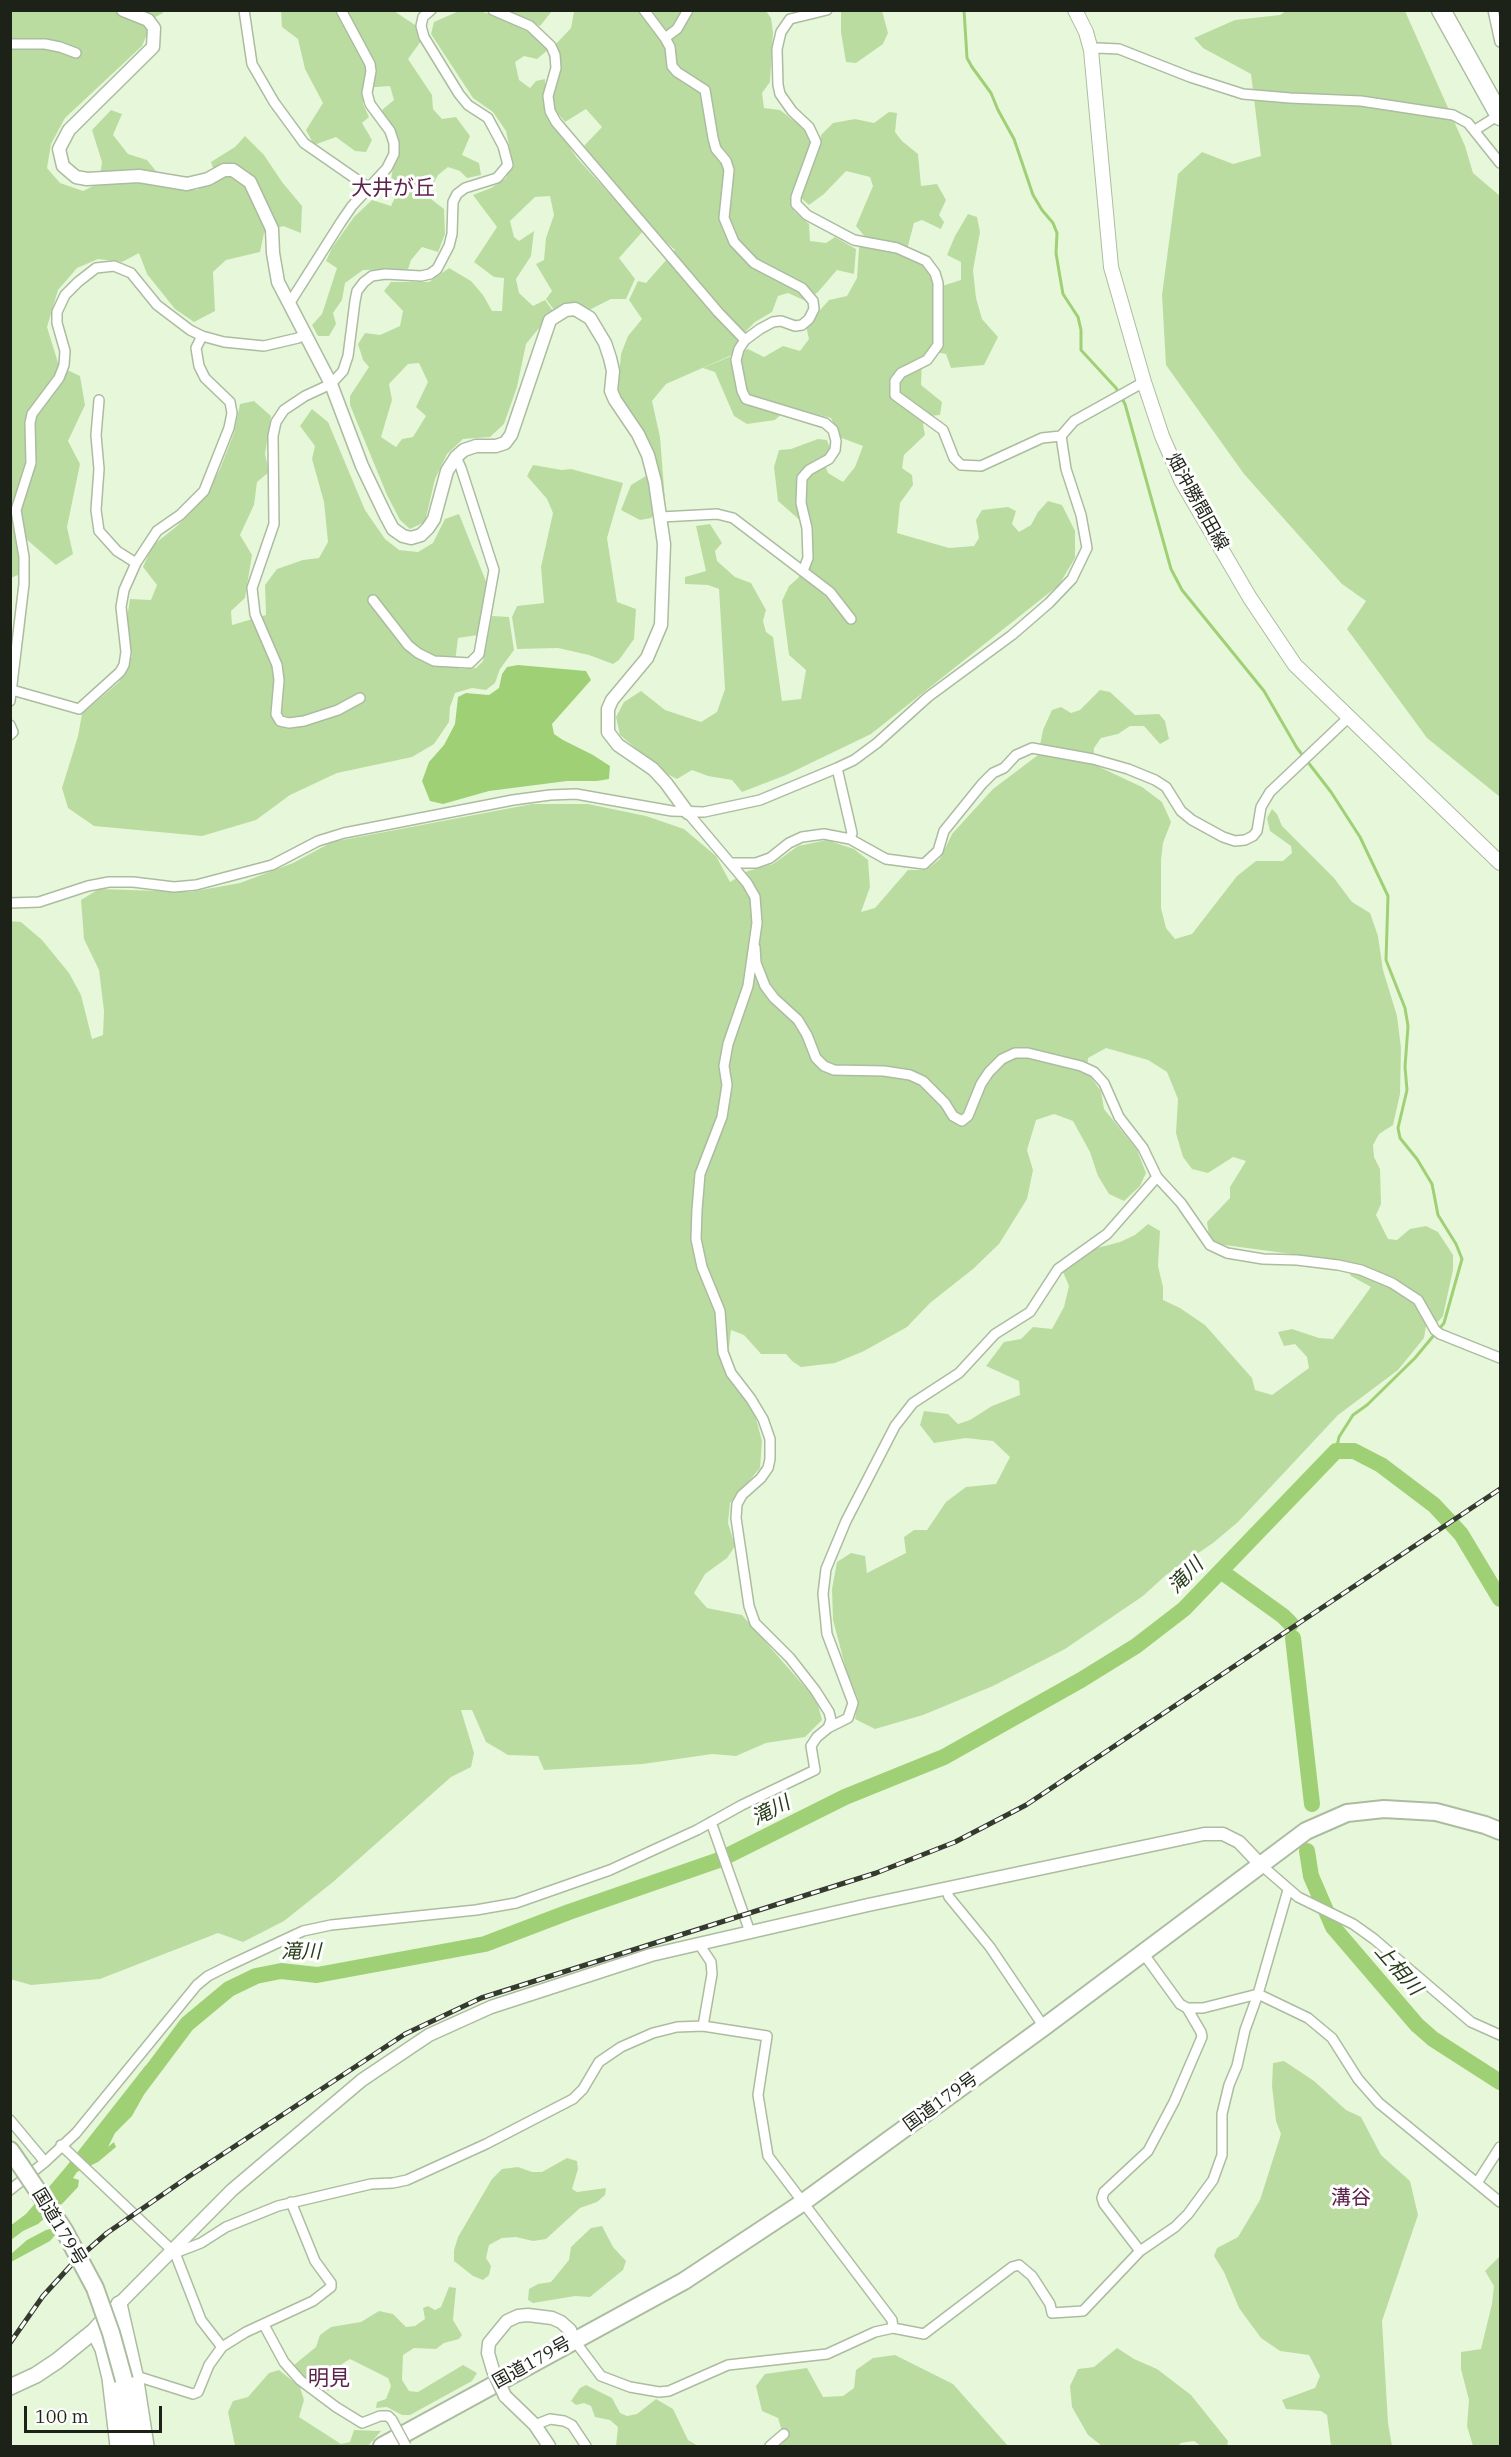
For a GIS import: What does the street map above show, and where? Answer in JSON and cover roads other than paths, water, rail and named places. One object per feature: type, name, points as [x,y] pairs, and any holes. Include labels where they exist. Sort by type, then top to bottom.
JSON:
[{"type":"highway","points":[[1441,10],[1496,118]]},
{"type":"highway","name":"国道179号","points":[[382,2446],[684,2281],[802,2203],[1306,1832],[1347,1813],[1384,1809],[1436,1812],[1500,1831]]},
{"type":"highway","name":"国道179号","points":[[10,2150],[64,2230],[95,2288],[111,2333],[123,2378],[133,2446]]},
{"type":"main road","name":"畑沖勝間田線","points":[[1075,10],[1086,32],[1091,50],[1111,267],[1144,382],[1162,436],[1182,482],[1250,598],[1295,665],[1500,863]]},
{"type":"main road","points":[[118,2446],[123,2378],[119,2304]]},
{"type":"main road","points":[[10,2387],[36,2375],[57,2361],[94,2331],[119,2304]]},
{"type":"main road","points":[[94,2331],[123,2378],[146,2446]]},
{"type":"street","points":[[123,10],[148,20],[154,28],[153,47],[69,130],[59,149],[63,166],[76,177],[87,179],[139,176],[187,184],[208,179],[224,170],[233,170],[250,182],[269,218],[274,239],[275,270],[289,304],[331,384],[367,476],[393,529],[403,536],[411,538],[421,536],[429,528],[434,519],[447,471],[456,457],[464,450],[476,446],[496,446],[505,442],[511,435],[550,320],[566,310],[575,309],[590,318],[605,343],[613,371],[611,391],[638,434],[648,455],[661,516],[664,544],[661,625],[647,658],[612,700],[608,709],[608,732],[618,745],[653,770],[666,783],[688,813],[731,863],[755,897],[757,923],[755,947],[748,986],[728,1044],[724,1066],[727,1085],[722,1117],[700,1174],[696,1239],[702,1267],[720,1311],[723,1352],[731,1373],[752,1399],[763,1419],[770,1439],[768,1468],[761,1478],[742,1495],[737,1504],[736,1518],[751,1616],[755,1623],[790,1658],[815,1690],[829,1712],[831,1720],[828,1728]]},
{"type":"street","points":[[244,10],[252,64],[274,102],[304,143],[369,188]]},
{"type":"street","points":[[289,304],[341,222],[390,163],[394,154],[394,143],[390,131],[370,104],[367,93],[370,64],[341,10]]},
{"type":"street","points":[[360,698],[338,710],[304,721],[288,723],[280,721],[276,714],[279,680],[277,665],[252,603],[252,588],[274,524],[273,436],[276,422],[284,410],[305,396],[331,384],[343,371],[348,356],[357,291],[364,282],[372,276],[385,274],[421,276],[437,269],[449,246],[452,234],[453,202],[458,194],[465,188],[497,178],[508,165],[503,146],[488,118],[468,105],[459,94],[424,37],[421,26],[423,17],[431,10]]},
{"type":"street","points":[[493,10],[530,26],[551,46],[555,55],[556,68],[548,96],[550,111],[556,122],[718,312],[745,340]]},
{"type":"street","points":[[644,10],[670,47],[672,66],[677,72],[705,90],[712,138],[729,170],[724,218],[734,242],[754,263],[802,288],[813,301],[814,309],[802,325],[773,322],[745,340],[736,360],[742,391],[746,399],[825,423],[833,430],[836,441],[835,450],[828,459],[809,470],[802,478],[801,503],[807,528],[808,558],[803,571]]},
{"type":"street","points":[[665,38],[677,29],[688,10]]},
{"type":"street","points":[[827,10],[790,19],[781,32],[777,49],[780,94],[792,111],[809,127],[816,142],[796,197],[796,204],[807,215],[854,240],[897,248],[926,261],[934,273],[938,283],[938,345],[927,360],[901,374],[895,381],[895,394],[943,430],[954,458],[961,465],[981,466],[1042,438],[1050,435],[1061,436]]},
{"type":"street","points":[[1493,10],[1500,42]]},
{"type":"street","points":[[10,44],[60,46],[76,53]]},
{"type":"street","points":[[1091,50],[1119,49],[1190,77],[1243,94],[1396,105],[1453,115],[1468,123],[1475,130],[1500,163]]},
{"type":"street","points":[[1475,130],[1496,118]]},
{"type":"street","points":[[10,701],[24,584],[24,557],[16,510],[31,463],[30,423],[32,414],[59,378],[64,365],[65,351],[57,323],[57,312],[65,295],[96,268],[114,266],[131,273],[157,305],[190,330],[202,336],[224,342],[264,346],[298,338],[305,334]]},
{"type":"street","points":[[12,690],[79,709],[120,672],[124,665],[126,652],[122,607],[124,590],[136,562],[157,531],[180,515],[204,490],[229,428],[232,413],[230,402],[205,378],[199,366],[196,348],[202,336]]},
{"type":"street","points":[[10,903],[39,902],[88,886],[109,882],[134,882],[174,887],[196,885],[272,865],[318,842],[344,833],[532,797],[576,794],[688,813],[704,812],[760,800],[837,768],[854,760],[877,743],[928,697],[1019,629],[1072,579],[1087,548],[1081,515],[1066,468],[1061,436],[1074,421],[1144,382]]},
{"type":"street","points":[[99,400],[96,435],[99,469],[96,510],[99,531],[117,551],[136,562]]},
{"type":"street","points":[[373,600],[408,645],[418,654],[434,661],[470,663],[479,654],[494,570],[456,457]]},
{"type":"street","points":[[661,516],[717,514],[733,518],[830,592],[851,619]]},
{"type":"street","points":[[731,863],[756,863],[770,858],[789,843],[802,837],[824,834],[850,839],[886,859],[924,864],[938,851],[944,831],[982,784],[993,773],[1004,768],[1016,755],[1032,748],[1093,759],[1155,780],[1166,787],[1181,811],[1192,820],[1223,837],[1234,841],[1245,840],[1257,831],[1261,807],[1269,792],[1348,718]]},
{"type":"street","points":[[10,725],[13,732],[10,735]]},
{"type":"street","points":[[837,768],[852,832],[850,839]]},
{"type":"street","points":[[755,947],[756,963],[765,986],[774,998],[798,1020],[816,1058],[824,1066],[834,1070],[884,1071],[910,1075],[923,1081],[945,1103],[953,1116],[962,1121],[968,1116],[981,1084],[989,1072],[1002,1059],[1015,1053],[1028,1053],[1082,1066],[1094,1072],[1104,1083],[1119,1117],[1143,1148],[1157,1177],[1181,1203],[1203,1239],[1219,1250],[1263,1259],[1297,1260],[1361,1270],[1392,1283],[1418,1300],[1435,1330],[1440,1334],[1500,1358]]},
{"type":"street","points":[[10,2190],[63,2148],[88,2120],[184,1998],[208,1976],[303,1931],[331,1925],[476,1910],[516,1903],[610,1870],[712,1825],[815,1770],[811,1746],[817,1737],[828,1728],[848,1718],[853,1703],[827,1634],[823,1593],[826,1569],[846,1521],[895,1426],[913,1403],[959,1373],[995,1334],[1030,1312],[1058,1269],[1107,1234],[1157,1177]]},
{"type":"street","points":[[712,1825],[750,1932]]},
{"type":"street","points":[[119,2304],[232,2190],[362,2079],[429,2036],[491,2007],[651,1955],[1203,1834],[1222,1834],[1239,1842],[1288,1890],[1353,1924],[1374,1939],[1471,2022],[1500,2035]]},
{"type":"street","points":[[946,1889],[949,1897],[990,1947],[1044,2027]]},
{"type":"street","points":[[549,2446],[535,2425],[505,2396],[488,2353],[489,2343],[507,2321],[518,2316],[536,2316],[561,2322],[570,2330],[574,2340],[601,2376],[630,2387],[659,2392],[669,2391],[728,2365],[827,2354],[875,2332],[893,2328],[924,2334],[1012,2267],[1019,2265],[1032,2276],[1050,2304],[1052,2313],[1078,2313],[1088,2306],[1140,2251],[1175,2227],[1214,2180],[1222,2155],[1222,2114],[1226,2098],[1288,1890]]},
{"type":"street","points":[[699,1944],[711,1962],[712,1974],[703,2026]]},
{"type":"street","points":[[1143,1953],[1180,2004],[1187,2008],[1203,2008],[1258,1994],[1308,2018],[1332,2038],[1358,2079],[1379,2103],[1500,2202]]},
{"type":"street","points":[[1140,2251],[1104,2204],[1102,2198],[1104,2192],[1148,2151],[1174,2102],[1202,2037],[1187,2008]]},
{"type":"street","points":[[173,2251],[201,2243],[226,2227],[291,2202],[370,2184],[407,2180],[495,2140],[573,2099],[583,2089],[599,2062],[621,2047],[653,2033],[677,2027],[703,2026],[767,2036],[758,2095],[768,2156],[892,2320],[893,2328]]},
{"type":"street","points":[[10,2120],[45,2162]]},
{"type":"street","points":[[1477,2183],[1500,2147]]},
{"type":"street","points":[[63,2148],[173,2251],[201,2320],[222,2348]]},
{"type":"street","points":[[123,2378],[193,2394],[198,2392],[209,2365],[222,2348],[232,2340],[313,2301],[331,2287],[331,2283],[315,2261],[291,2202]]},
{"type":"street","points":[[264,2325],[284,2362],[300,2380],[362,2423],[388,2415],[406,2446]]},
{"type":"street","points":[[535,2425],[550,2419],[564,2421],[572,2425],[586,2446]]},
{"type":"street","points":[[770,2446],[784,2434]]},
{"type":"waterway","points":[[964,10],[967,58],[991,93],[1014,139],[1033,195],[1053,223],[1057,233],[1056,253],[1063,294],[1078,317],[1081,330],[1081,350],[1116,388],[1125,404],[1171,569],[1182,590],[1264,691],[1297,748],[1331,792],[1360,837],[1388,896],[1386,960],[1405,1008],[1408,1026],[1405,1067],[1407,1090],[1398,1128],[1400,1138],[1417,1159],[1432,1184],[1438,1215],[1456,1244],[1462,1259],[1444,1323],[1415,1358],[1367,1405],[1353,1415],[1339,1437],[1336,1451]]},
{"type":"waterway","name":"滝川","points":[[139,2088],[187,2024],[229,1989],[256,1976],[281,1971],[317,1975],[485,1944],[719,1860],[845,1797],[944,1757],[1081,1680],[1136,1646],[1184,1609],[1336,1451],[1354,1451],[1381,1465],[1434,1505],[1461,1534],[1500,1599]]},
{"type":"waterway","name":"上相川","points":[[1222,1572],[1291,1624]]},
{"type":"waterway","name":"上相川","points":[[1293,1638],[1312,1804]]},
{"type":"waterway","name":"上相川","points":[[1307,1851],[1311,1876],[1333,1927],[1417,2025],[1433,2039],[1500,2082]]},
{"type":"railway","points":[[10,2343],[43,2296],[74,2262],[107,2233],[405,2034],[481,1998],[876,1873],[955,1842],[1026,1805],[1500,1489]]},
{"type":"district","name":"大井が丘","points":[[393,189]]},
{"type":"district","name":"溝谷","points":[[1351,2198]]},
{"type":"district","name":"明見","points":[[329,2379]]}]
